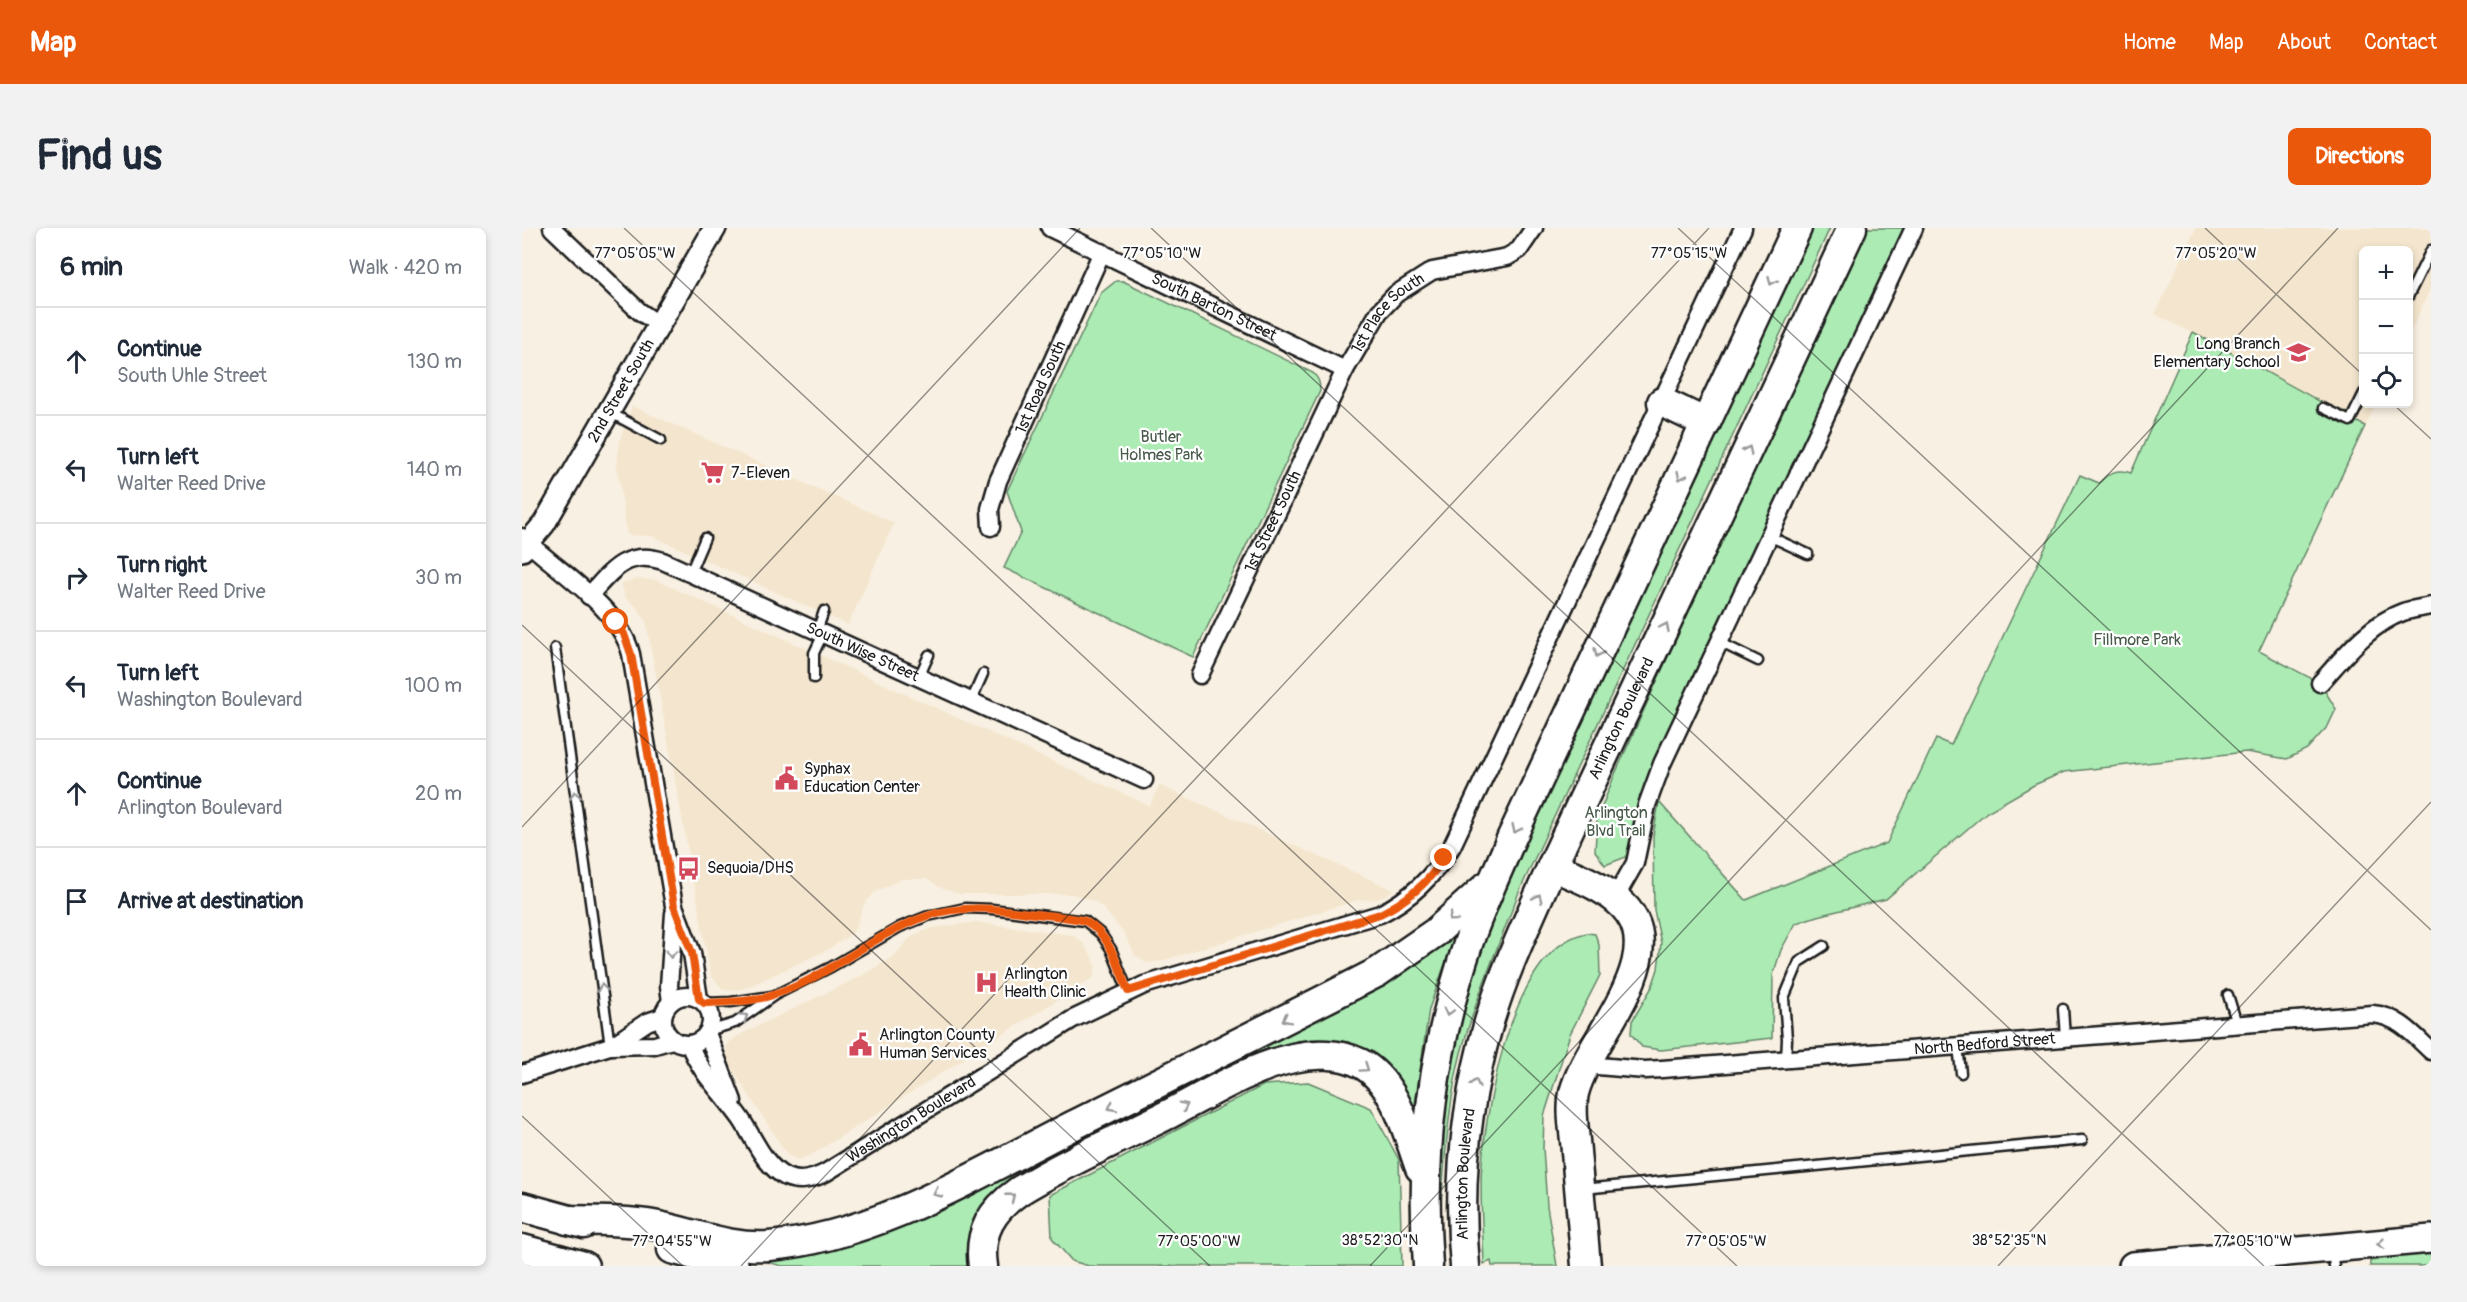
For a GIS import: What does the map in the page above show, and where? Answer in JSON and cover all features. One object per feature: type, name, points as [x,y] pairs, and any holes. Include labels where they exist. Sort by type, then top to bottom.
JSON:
[{"type":"highway","points":[[1428,1266],[1424,1180],[1428,1120],[1446,1020],[1470,939],[1494,878],[1797,228]]},
{"type":"highway","name":"Arlington Boulevard","points":[[1465,1266],[1462,1209],[1467,1129],[1480,1055],[1511,961],[1552,866],[1852,228]]},
{"type":"highway","points":[[1662,402],[1706,423]]},
{"type":"highway","points":[[1552,866],[1594,885],[1615,898],[1629,911],[1637,930],[1639,943],[1636,967],[1627,989],[1586,1065],[1574,1094],[1586,1266]]},
{"type":"highway","points":[[567,1220],[653,1225],[698,1237],[742,1245],[765,1246],[810,1241],[854,1229],[955,1185],[1378,972],[1456,916],[1494,878]]},
{"type":"highway","points":[[983,1266],[981,1244],[987,1223],[1000,1206],[1019,1191],[1245,1076],[1295,1057],[1311,1055],[1339,1057],[1360,1064],[1378,1078],[1398,1110],[1424,1180]]},
{"type":"highway","points":[[522,1207],[734,1266]]},
{"type":"highway","points":[[522,1249],[584,1266]]},
{"type":"main road","points":[[2133,1266],[2333,1257],[2431,1239]]},
{"type":"street","points":[[552,228],[639,310],[658,324]]},
{"type":"street","name":"2nd Street South","points":[[524,544],[544,524],[715,228]]},
{"type":"street","name":"1st Place South","points":[[1345,370],[1379,312],[1396,294],[1432,271],[1507,257],[1519,250],[1534,228]]},
{"type":"street","points":[[1662,402],[1743,228]]},
{"type":"street","points":[[1615,898],[1635,863],[1647,805],[1662,764],[1914,228]]},
{"type":"street","name":"South Barton Street","points":[[1058,230],[1345,370]]},
{"type":"street","name":"1st Road South","points":[[991,527],[990,509],[998,481],[1102,252]]},
{"type":"street","name":"1st Street South","points":[[1200,675],[1345,370]]},
{"type":"street","name":"Washington Boulevard","points":[[741,1118],[762,1154],[778,1172],[799,1180],[817,1177],[1047,1034],[1128,991],[1380,914],[1401,902],[1429,879],[1452,846],[1662,402]]},
{"type":"street","points":[[524,544],[550,560],[589,596],[616,622],[627,640],[674,906],[692,953],[702,1001],[711,1016],[708,1032],[702,1039],[656,1045],[610,1046]]},
{"type":"street","name":"South Wise Street","points":[[589,596],[616,568],[637,557],[656,559],[1144,780]]},
{"type":"street","points":[[2320,683],[2352,648],[2379,626],[2402,613],[2431,606]]},
{"type":"street","points":[[674,906],[670,1002],[662,1017],[664,1030],[680,1042],[706,1078],[741,1118]]},
{"type":"street","points":[[670,1002],[681,996],[702,1001]]},
{"type":"street","name":"North Bedford Street","points":[[1586,1065],[1645,1070],[2237,1024],[2385,1015],[2401,1024],[2431,1051]]},
{"type":"street","points":[[522,1074],[610,1046],[647,1023],[662,1017]]},
{"type":"street","points":[[708,1032],[741,1118]]},
{"type":"lane","points":[[2413,288],[2431,250]]},
{"type":"lane","points":[[2323,408],[2350,421],[2359,403]]},
{"type":"lane","points":[[609,411],[661,440]]},
{"type":"lane","points":[[1769,536],[1808,554]]},
{"type":"lane","points":[[690,573],[705,538]]},
{"type":"lane","points":[[814,678],[814,653],[824,611]]},
{"type":"lane","points":[[1719,642],[1758,661]]},
{"type":"lane","points":[[555,648],[610,1046]]},
{"type":"lane","points":[[919,677],[929,655]]},
{"type":"lane","points":[[971,701],[983,674]]},
{"type":"lane","points":[[708,1032],[735,1023],[775,995],[831,967],[887,934],[914,921],[952,910],[979,908],[1079,920],[1091,924],[1111,950],[1128,991]]},
{"type":"lane","points":[[1785,1060],[1787,1039],[1784,998],[1799,962],[1824,946]]},
{"type":"lane","points":[[702,1001],[731,1002],[775,995]]},
{"type":"lane","points":[[2228,995],[2237,1024]]},
{"type":"lane","points":[[2063,1009],[2065,1037]]},
{"type":"lane","points":[[1958,1046],[1961,1073]]},
{"type":"lane","points":[[1579,1189],[2082,1140]]},
{"type":"shaded area","name":"Long Branch Elementary School","points":[[2196,228],[2431,228],[2431,287],[2413,326],[2413,246],[2359,246],[2359,408],[2374,408],[2336,489],[2266,371],[2155,314]]},
{"type":"shaded area","points":[[632,406],[894,523],[848,625],[652,536],[627,535],[617,465],[620,439]]},
{"type":"shaded area","points":[[637,579],[656,580],[1150,806],[1159,785],[1394,890],[1378,899],[1358,900],[1161,961],[1146,963],[1135,955],[1124,933],[1103,908],[1096,902],[1073,894],[959,894],[941,888],[927,879],[902,879],[875,892],[865,903],[853,933],[829,949],[746,988],[730,991],[723,989],[711,976],[646,621],[636,606],[626,598],[621,583]]},
{"type":"shaded area","name":"Arlington County Human Services","points":[[975,922],[1072,935],[1083,943],[1092,957],[1096,965],[1094,977],[813,1154],[798,1160],[787,1155],[728,1062],[727,1044],[737,1036],[861,976],[894,956],[916,934],[932,928]]},
{"type":"green space","points":[[1810,228],[1830,228],[1519,892],[1495,952],[1461,1053],[1451,1106],[1442,1195],[1438,1195],[1443,1106],[1448,1068],[1475,965],[1502,890]]},
{"type":"green space","name":"Arlington Blvd Trail","points":[[1867,228],[1905,228],[1644,785],[1631,847],[1626,857],[1605,865],[1595,851],[1597,819],[1615,774],[1778,413]]},
{"type":"green space","name":"Butler Holmes Park","points":[[1116,281],[1123,281],[1313,373],[1319,383],[1320,391],[1193,657],[1004,568],[1021,532],[1007,491],[1101,293]]},
{"type":"green space","name":"Fillmore Park","points":[[2193,332],[2365,426],[2259,651],[2320,683],[2336,709],[2328,726],[2307,749],[2287,759],[2246,752],[2064,772],[2034,785],[1987,812],[1886,899],[1796,923],[1781,950],[1773,975],[1772,1038],[1661,1050],[1642,1047],[1631,1034],[1632,1021],[1652,987],[1658,969],[1661,943],[1654,910],[1653,836],[1659,802],[1746,900],[1887,843],[1936,739],[1951,745],[2080,475],[2099,483],[2113,472],[2131,473]]},
{"type":"green space","points":[[1456,933],[1429,1009],[1413,1118],[1395,1082],[1374,1052],[1338,1043],[1238,1065],[993,1193],[972,1233],[969,1266],[782,1266],[753,1258],[814,1254],[830,1249],[1363,996],[1413,966]]},
{"type":"green space","points":[[1587,933],[1595,934],[1599,945],[1600,975],[1570,1034],[1544,1116],[1543,1148],[1547,1206],[1557,1266],[1492,1266],[1491,1261],[1484,1264],[1482,1163],[1490,1103],[1509,1030],[1523,995],[1540,966],[1562,944]]},
{"type":"green space","points":[[1308,1082],[1371,1108],[1399,1160],[1402,1266],[1089,1266],[1072,1261],[1052,1238],[1050,1195],[1264,1085]]},
{"type":"green space","points":[[2431,1253],[2431,1266],[2370,1266],[2370,1261],[2378,1260],[2378,1257]]},
{"type":"place","name":"Long Branch Elementary School","points":[[2298,353]]},
{"type":"place","name":"7-Eleven","points":[[713,473]]},
{"type":"place","name":"Syphax Education Center","points":[[786,778]]},
{"type":"place","name":"Sequoia/DHS","points":[[689,868]]},
{"type":"place","name":"Arlington Health Clinic","points":[[986,983]]},
{"type":"place","name":"Arlington County Human Services","points":[[861,1044]]},
{"type":"route","points":[[616,622],[630,647],[674,906],[692,953],[698,980],[699,999],[704,1003],[731,1002],[775,995],[831,967],[900,927],[928,916],[965,908],[992,909],[1079,920],[1091,924],[1106,940],[1128,991],[1380,914],[1421,887],[1444,858]]}]
